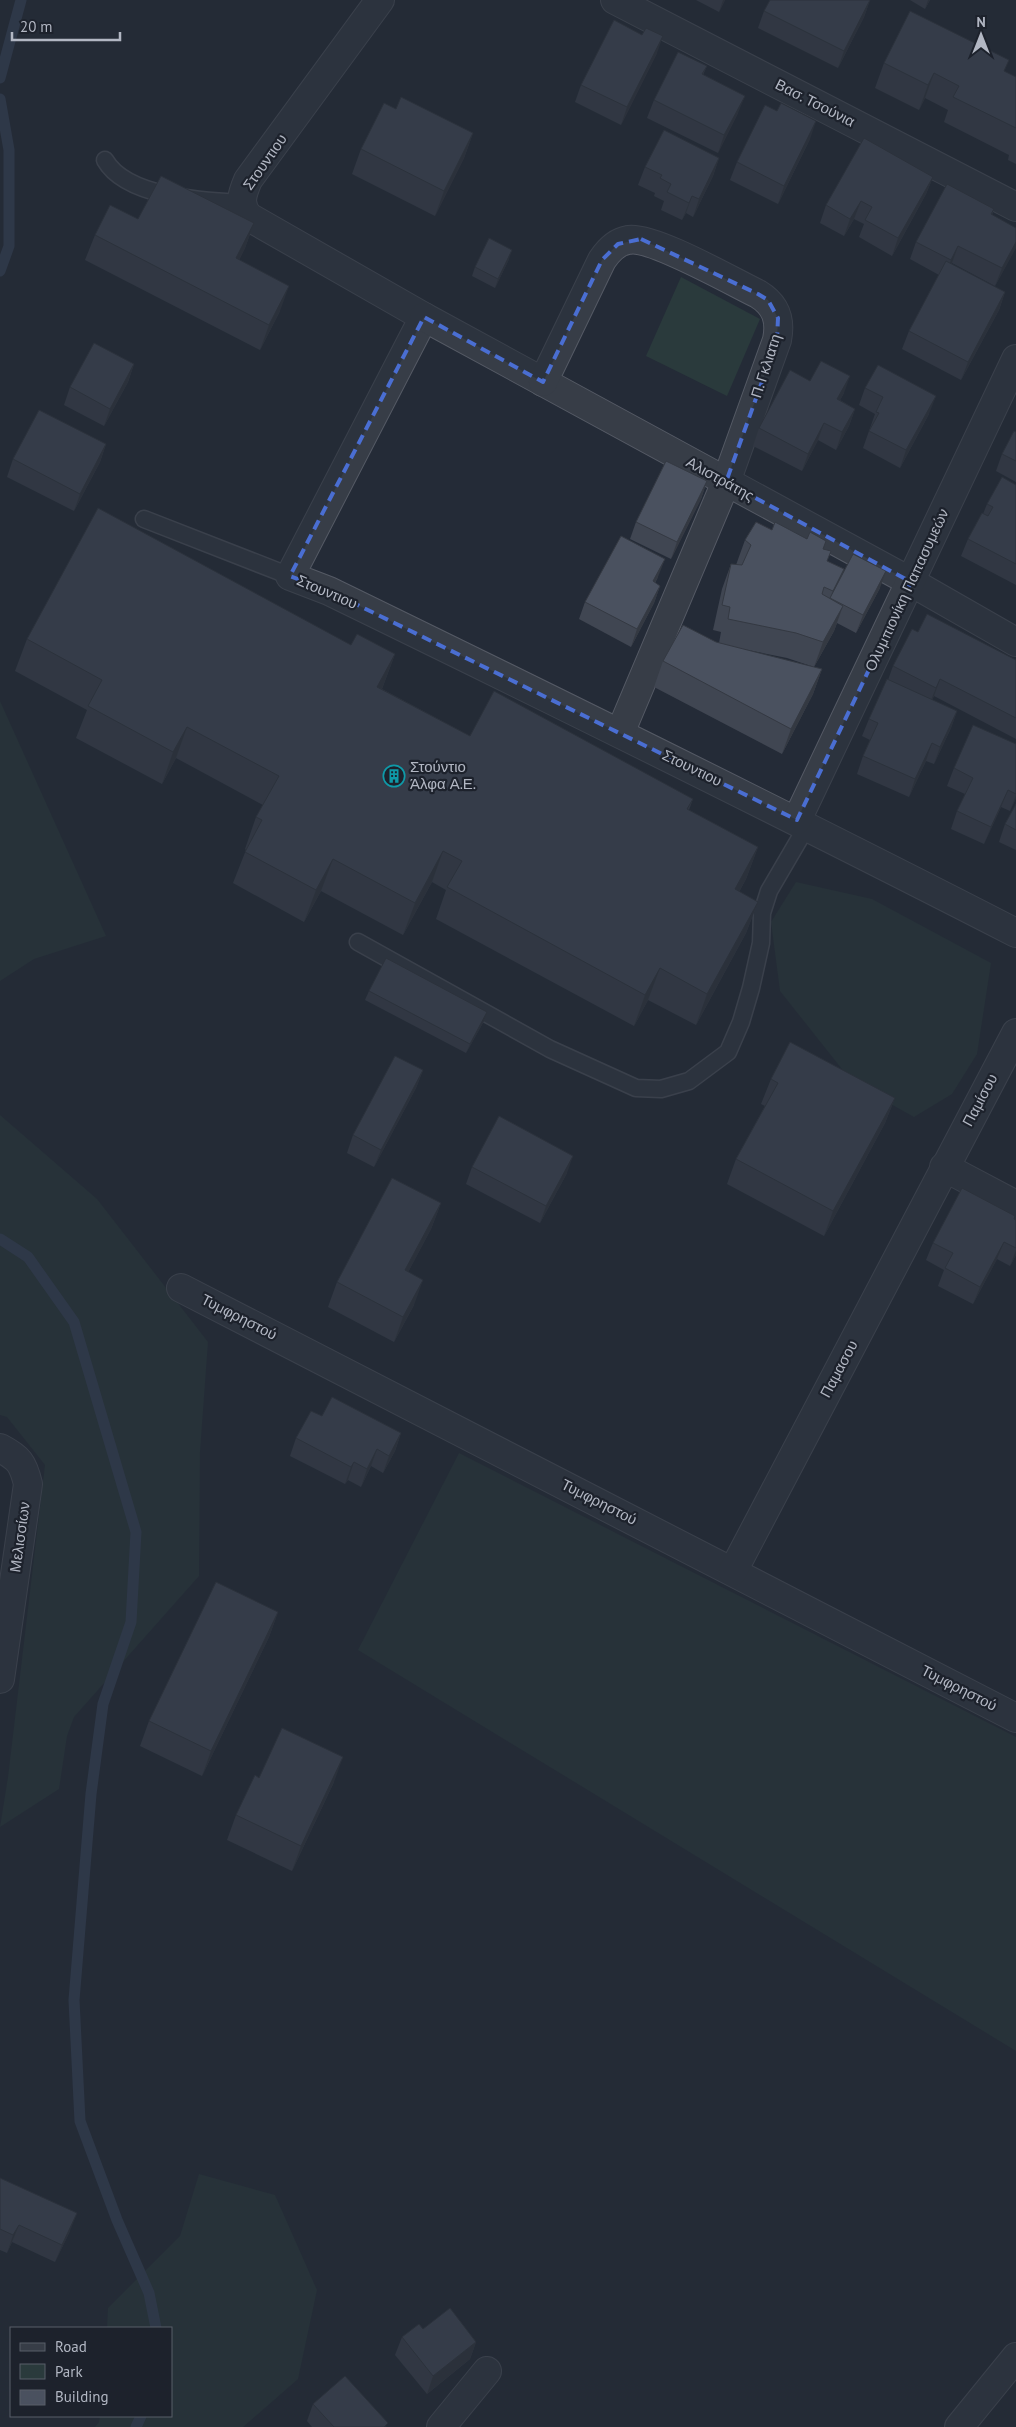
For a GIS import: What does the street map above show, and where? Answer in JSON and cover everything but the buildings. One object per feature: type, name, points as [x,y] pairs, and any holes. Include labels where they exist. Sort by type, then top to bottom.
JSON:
[{"type":"street","name":"Στουντιου","points":[[380,0],[248,180],[241,203],[243,211],[249,217],[424,317],[290,576],[329,591],[620,732],[802,823],[1016,934]]},
{"type":"street","name":"Βασ. Τσούνια","points":[[614,0],[1016,207]]},
{"type":"street","name":"Π. Γκλιατη","points":[[543,382],[602,260],[608,251],[618,244],[629,240],[652,242],[758,294],[768,300],[778,318],[778,335],[726,482],[620,732]]},
{"type":"street","name":"Αλιστράτης","points":[[424,317],[911,582],[1016,642]]},
{"type":"street","name":"Ολυμπιονίκη Παπασυμεών","points":[[802,823],[911,582],[1016,359]]},
{"type":"street","name":"Παμίσου","points":[[944,1167],[1016,1033]]},
{"type":"street","points":[[944,1167],[1016,1205]]},
{"type":"street","name":"Παμασου","points":[[733,1571],[944,1167]]},
{"type":"street","name":"Τυμφρηστού","points":[[181,1288],[1016,1718]]},
{"type":"street","name":"Μελισσίων","points":[[0,1448],[13,1455],[24,1466],[28,1484],[0,1679]]},
{"type":"street","points":[[959,2427],[1016,2357]]},
{"type":"street","points":[[441,2427],[487,2371]]},
{"type":"lane","points":[[105,160],[112,172],[141,187],[195,201],[241,203]]},
{"type":"lane","points":[[144,519],[290,576]]},
{"type":"lane","points":[[358,942],[550,1049],[636,1088],[661,1089],[689,1081],[728,1052],[741,1022],[751,988],[760,943],[762,913],[769,890],[802,823]]},
{"type":"highlighted area","points":[[641,239],[758,294],[768,300],[778,318],[777,340],[726,482],[911,582],[797,820],[329,591],[290,576],[424,317],[543,382],[602,260],[618,244]]},
{"type":"green space","points":[[681,277],[760,319],[727,396],[646,356]]},
{"type":"green space","points":[[0,701],[106,936],[34,959],[0,981]]},
{"type":"green space","points":[[796,882],[872,899],[991,963],[977,1054],[952,1094],[914,1117],[853,1083],[780,991],[771,922]]},
{"type":"green space","points":[[0,1115],[97,1199],[208,1342],[200,1452],[199,1576],[74,1717],[67,1736],[59,1789],[0,1827],[8,1777],[45,1465],[7,1417],[0,1415]]},
{"type":"green space","points":[[459,1453],[1016,1737],[1016,2051],[358,1650]]},
{"type":"green space","points":[[199,2174],[275,2195],[317,2290],[298,2379],[243,2427],[95,2427],[100,2417],[172,2417],[172,2327],[107,2327],[108,2308],[180,2236]]},
{"type":"waterway","points":[[0,78],[21,0]]},
{"type":"waterway","points":[[0,99],[9,150],[9,246],[0,271]]},
{"type":"waterway","points":[[0,1239],[28,1257],[74,1322],[136,1532],[131,1622],[103,1704],[91,1794],[74,2000],[80,2121],[117,2220],[149,2293],[156,2327]]},
{"type":"waterway","points":[[136,2427],[141,2417]]},
{"type":"place","name":"Στούντιο Άλφα Α.Ε.","points":[[394,776]]}]
